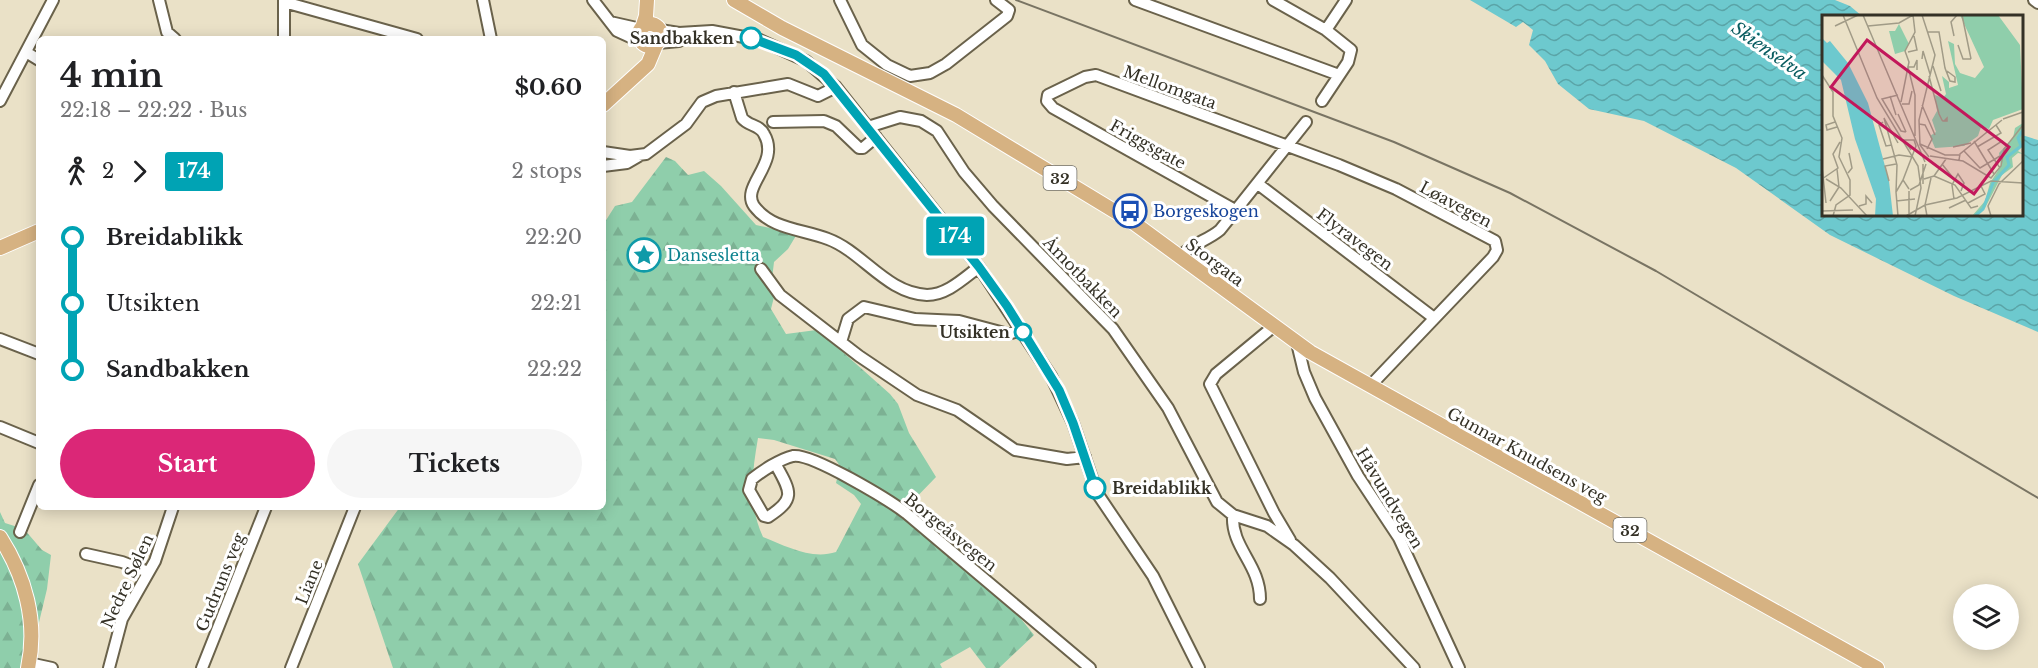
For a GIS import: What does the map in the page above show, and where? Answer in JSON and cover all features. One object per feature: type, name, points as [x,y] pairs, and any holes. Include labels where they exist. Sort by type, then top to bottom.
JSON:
[{"type":"main road","points":[[647,0],[646,16],[650,36]]},
{"type":"main road","points":[[606,102],[648,64],[654,0]]},
{"type":"main road","name":"Storgata","points":[[734,0],[782,28],[807,38]]},
{"type":"main road","name":"Storgata","points":[[748,0],[807,38],[956,115],[1134,223],[1297,343],[1376,390]]},
{"type":"main road","points":[[0,248],[36,232]]},
{"type":"main road","name":"Gunnar Knudsens veg","points":[[1376,390],[1877,668]]},
{"type":"main road","points":[[0,537],[18,568],[29,604],[31,624],[28,665]]},
{"type":"street","points":[[0,101],[52,0]]},
{"type":"street","points":[[159,0],[167,32],[172,36]]},
{"type":"street","points":[[483,0],[490,36]]},
{"type":"street","points":[[593,0],[610,22],[650,36],[679,41],[696,32],[732,33],[781,48],[815,67],[836,87],[979,267],[1021,330],[1062,397],[1097,493],[1153,576],[1199,668]]},
{"type":"street","points":[[840,0],[862,45],[871,55],[898,72],[918,76],[930,73],[963,53],[1010,13],[1006,6],[996,0]]},
{"type":"street","points":[[1135,0],[1339,75]]},
{"type":"street","points":[[1273,0],[1326,30],[1351,50],[1352,55],[1322,101]]},
{"type":"street","points":[[1326,30],[1346,0]]},
{"type":"street","points":[[2034,0],[2038,3]]},
{"type":"street","points":[[284,36],[284,1],[395,36]]},
{"type":"street","points":[[26,52],[36,58]]},
{"type":"street","name":"Mellomgata","points":[[1047,101],[1051,92],[1096,75],[1288,145]]},
{"type":"street","points":[[606,166],[627,163],[677,131],[702,102],[734,92],[788,84],[818,96],[836,87]]},
{"type":"street","points":[[734,92],[742,118],[766,136],[768,161],[754,185],[752,204],[784,228],[830,239],[886,280],[919,293],[929,295],[942,292],[979,267]]},
{"type":"street","name":"Friggsgate","points":[[1047,101],[1053,108],[1237,211]]},
{"type":"street","name":"Åmotbakken","points":[[868,127],[900,117],[921,121],[937,131],[964,172],[988,200],[1113,328],[1168,408],[1210,491],[1233,516],[1234,532],[1260,583],[1260,599]]},
{"type":"street","points":[[773,122],[824,121],[836,126],[863,148],[876,137]]},
{"type":"street","points":[[1180,257],[1194,244],[1210,238],[1237,211],[1306,122]]},
{"type":"street","name":"Løavegen","points":[[1288,145],[1396,189],[1494,241],[1497,250],[1493,257],[1434,318],[1376,390]]},
{"type":"street","points":[[606,152],[639,155]]},
{"type":"street","name":"Flyravegen","points":[[1258,184],[1434,318]]},
{"type":"street","points":[[761,269],[780,295],[908,390],[957,410],[1015,450],[1067,459],[1084,457]]},
{"type":"street","points":[[841,342],[848,319],[864,307],[915,320],[959,321],[1008,334],[1021,330]]},
{"type":"street","points":[[1274,326],[1216,374],[1210,384],[1274,513],[1294,545]]},
{"type":"street","points":[[0,339],[36,353]]},
{"type":"street","name":"Håvundvegen","points":[[1297,343],[1304,372],[1315,398],[1358,476],[1399,538],[1459,668]]},
{"type":"street","points":[[0,428],[36,442]]},
{"type":"street","name":"Borgeåsvegen","points":[[776,465],[788,485],[789,498],[784,507],[768,517],[760,514],[752,499],[750,484],[759,474],[776,465],[794,456],[802,456],[892,502],[1090,668]]},
{"type":"street","points":[[20,532],[36,492]]},
{"type":"street","name":"Nedre Sølen","points":[[109,668],[122,619],[163,543],[172,510]]},
{"type":"street","name":"Gudruns veg","points":[[202,668],[265,510]]},
{"type":"street","name":"Liane","points":[[291,668],[354,510]]},
{"type":"street","points":[[1233,516],[1268,526],[1294,545],[1330,578],[1414,668]]},
{"type":"street","points":[[86,554],[122,562],[148,572]]},
{"type":"street","points":[[28,665],[52,668]]},
{"type":"green space","points":[[666,157],[675,161],[688,175],[704,171],[721,186],[756,225],[797,234],[788,249],[774,262],[772,279],[777,285],[771,309],[786,334],[824,329],[836,337],[837,347],[890,394],[898,404],[909,433],[936,477],[906,508],[1009,604],[1034,635],[999,668],[986,668],[970,647],[940,664],[942,668],[393,668],[358,564],[398,510],[606,510],[606,220],[615,206],[632,202]],"holes":[[[758,438],[774,440],[835,459],[840,466],[836,483],[854,495],[861,504],[836,552],[808,553],[763,537],[753,501],[754,463]]]},
{"type":"green space","points":[[0,512],[5,523],[24,529],[42,550],[51,555],[47,589],[28,668],[0,668]]},
{"type":"water","name":"Skienselva","points":[[1470,0],[1835,0],[1850,6],[1861,15],[1822,15],[1822,216],[2023,216],[2023,135],[2038,140],[2038,332],[1954,296],[1830,235],[1736,168],[1644,121],[1589,109],[1558,84],[1545,61],[1529,45],[1533,30],[1523,22],[1516,27]]},
{"type":"railway","points":[[1016,0],[1394,142],[1510,193],[1656,271],[2038,498]]},
{"type":"bus line","name":"174","points":[[751,38],[796,55],[824,74],[843,94],[979,267],[1007,306],[1059,390],[1080,441],[1095,488]]},
{"type":"place","name":"Sandbakken","points":[[751,38]]},
{"type":"place","name":"Borgeskogen","points":[[1130,211]]},
{"type":"place","name":"Dansesletta","points":[[644,255]]},
{"type":"place","name":"Utsikten","points":[[1023,332]]},
{"type":"place","name":"Breidablikk","points":[[1095,488]]}]
